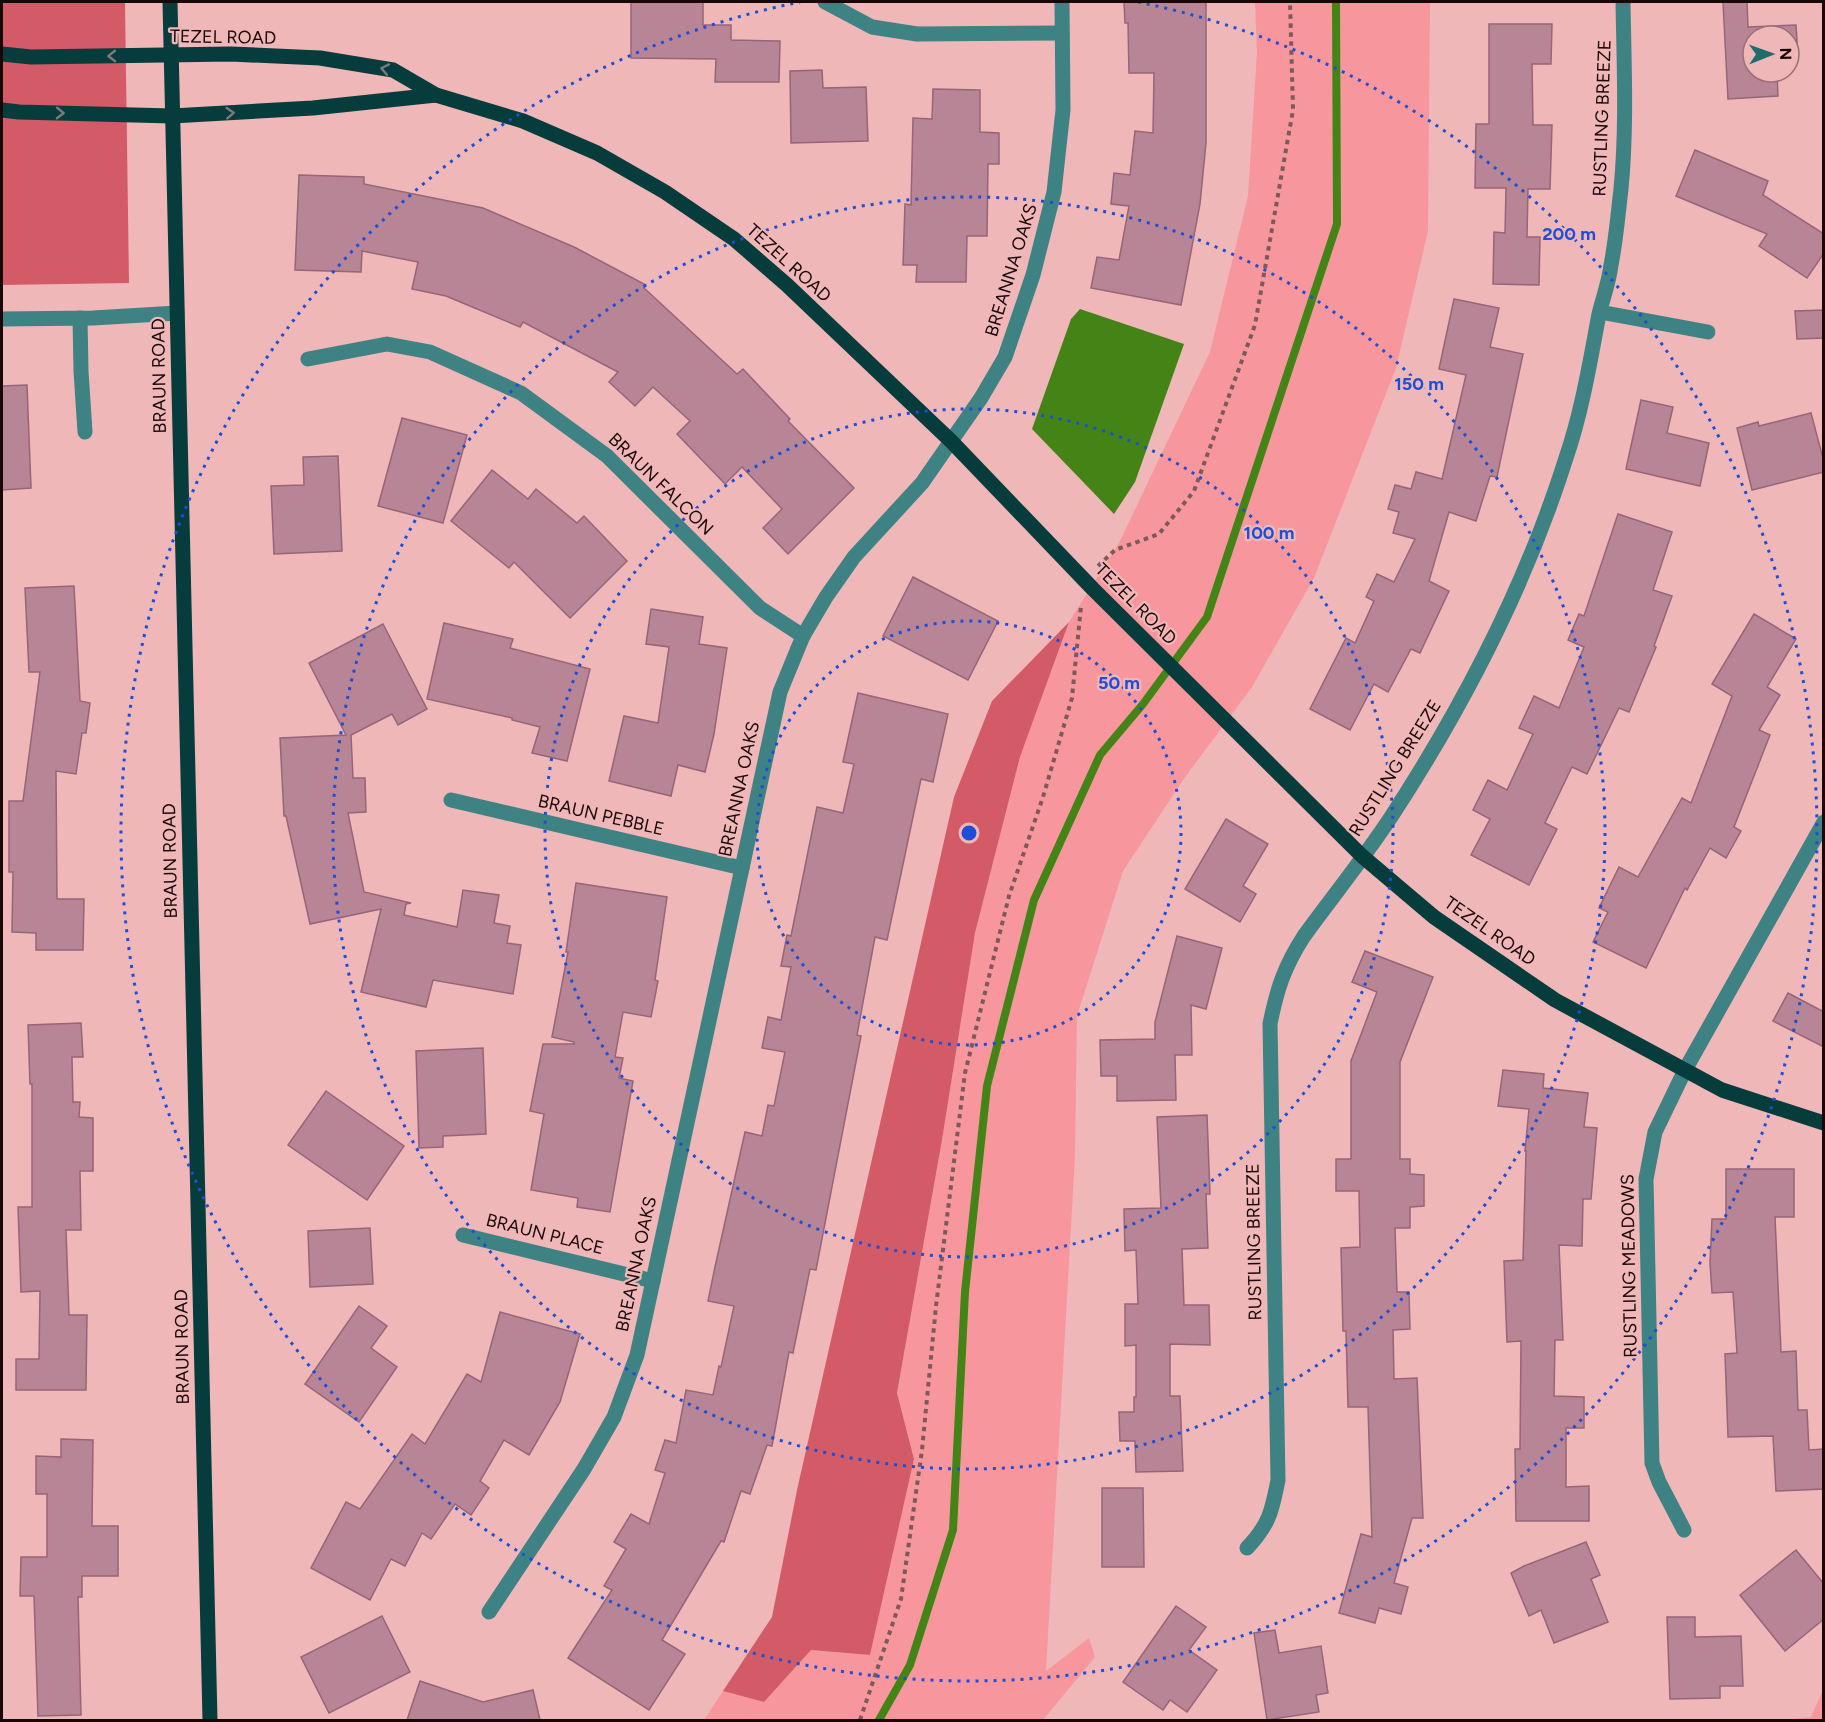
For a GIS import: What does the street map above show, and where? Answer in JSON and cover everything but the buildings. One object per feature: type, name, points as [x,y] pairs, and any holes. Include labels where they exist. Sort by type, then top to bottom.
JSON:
[{"type":"main road","name":"BRAUN ROAD","points":[[170,2],[210,1720]]},
{"type":"main road","name":"TEZEL ROAD","points":[[2,54],[31,57],[231,54],[320,58],[393,70],[436,95],[523,122],[597,153],[665,192],[734,239],[787,285],[951,441],[1089,584],[1362,856],[1434,917],[1555,1000],[1722,1090],[1824,1123]]},
{"type":"main road","name":"TEZEL ROAD","points":[[2,110],[172,116],[313,108],[436,95]]},
{"type":"street","points":[[825,2],[873,27],[917,34],[1062,33]]},
{"type":"street","name":"BREANNA OAKS","points":[[489,1612],[584,1469],[614,1417],[637,1355],[780,692],[803,636],[826,597],[854,557],[922,483],[981,398],[1005,357],[1033,275],[1054,192],[1063,110],[1062,2]]},
{"type":"street","name":"RUSTLING BREEZE","points":[[1247,1548],[1260,1535],[1271,1515],[1278,1480],[1270,1024],[1278,987],[1293,952],[1389,819],[1473,680],[1531,556],[1567,456],[1586,385],[1611,266],[1621,188],[1625,104],[1623,2]]},
{"type":"street","points":[[1600,312],[1708,332]]},
{"type":"street","points":[[2,319],[177,313]]},
{"type":"street","points":[[80,318],[85,432]]},
{"type":"street","name":"BRAUN FALCON","points":[[308,359],[387,344],[430,352],[520,393],[607,456],[760,608],[803,636]]},
{"type":"street","name":"BRAUN PEBBLE","points":[[452,800],[742,868]]},
{"type":"street","name":"RUSTLING MEADOWS","points":[[1684,1530],[1659,1482],[1652,1463],[1646,1179],[1656,1132],[1685,1070],[1824,822]]},
{"type":"street","name":"BRAUN PLACE","points":[[463,1234],[653,1281]]},
{"type":"path","points":[[860,1720],[901,1599],[922,1450],[936,1306],[964,1073],[1010,896],[1072,698],[1089,584],[1115,550],[1159,534],[1194,491],[1255,326],[1293,110],[1290,2]]},
{"type":"shaded area","points":[[2,2],[125,2],[129,283],[2,285]]},
{"type":"shaded area","points":[[1255,2],[1430,2],[1428,231],[1396,368],[1314,578],[1252,687],[1183,780],[1123,871],[1077,1016],[1075,1156],[1046,1671],[1089,1638],[1095,1657],[1043,1720],[704,1720],[723,1691],[764,1702],[811,1650],[870,1655],[914,1459],[897,1393],[942,1140],[975,933],[1020,757],[1069,622],[1119,543],[1210,352],[1248,196],[1257,52]]},
{"type":"shaded area","points":[[1080,309],[1184,344],[1135,482],[1114,514],[1032,429],[1071,319]]},
{"type":"shaded area","points":[[1069,622],[1020,757],[975,933],[942,1140],[897,1393],[914,1459],[870,1655],[811,1650],[764,1702],[723,1691],[772,1617],[797,1490],[954,797],[992,701]]},
{"type":"shaded area","points":[[1823,1690],[1823,1720],[1781,1720],[1811,1717]]},
{"type":"waterway","points":[[879,1720],[910,1665],[953,1530],[965,1292],[987,1086],[1034,900],[1100,755],[1143,704],[1207,617],[1337,224],[1336,2]]}]
